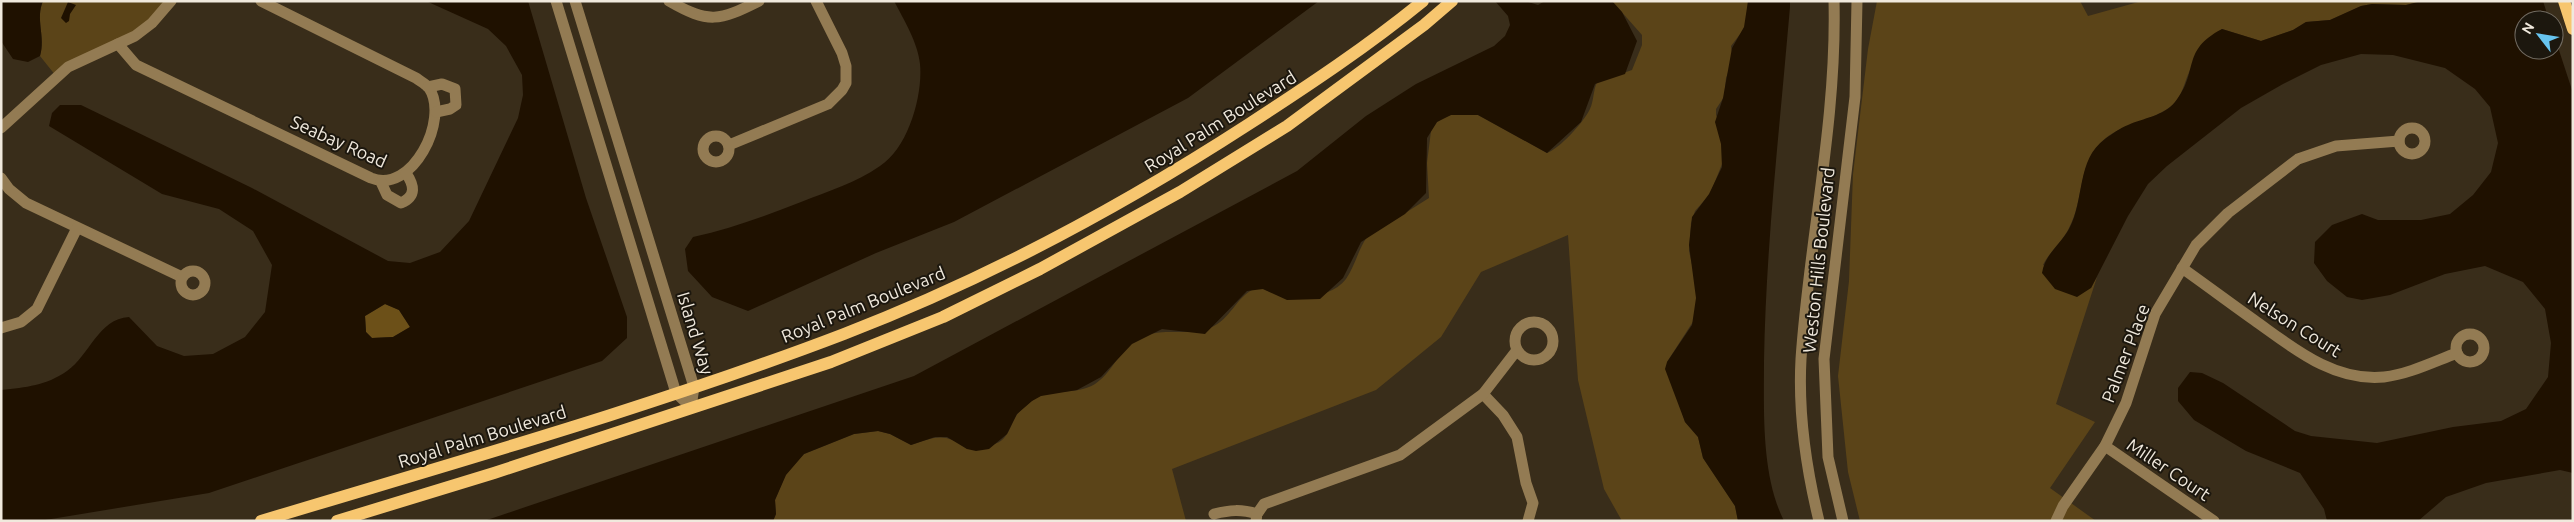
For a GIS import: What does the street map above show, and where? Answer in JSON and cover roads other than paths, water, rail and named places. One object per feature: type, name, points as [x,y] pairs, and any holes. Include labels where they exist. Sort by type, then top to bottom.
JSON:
[{"type":"main road","name":"Royal Palm Boulevard","points":[[261,521],[516,445],[676,394],[845,334],[999,267],[1073,230],[1169,176],[1334,69],[1423,1]]},
{"type":"main road","name":"Royal Palm Boulevard","points":[[337,521],[494,473],[831,362],[942,317],[1040,269],[1180,192],[1287,126],[1424,25],[1452,1]]},
{"type":"main road","points":[[2564,1],[2573,29]]},
{"type":"street","points":[[1,128],[68,67],[135,36],[152,23],[171,1]]},
{"type":"street","points":[[261,1],[416,78],[428,87],[436,112],[450,109],[456,105],[455,90],[442,84],[428,87]]},
{"type":"street","name":"Island Way","points":[[556,1],[676,394]]},
{"type":"street","name":"Island Way","points":[[575,1],[694,387],[691,407]]},
{"type":"street","points":[[669,1],[688,12],[710,19],[730,16],[759,1]]},
{"type":"street","points":[[729,145],[828,104],[842,90],[846,83],[846,66],[842,53],[816,1]]},
{"type":"street","name":"Weston Hills Boulevard","points":[[1820,521],[1806,459],[1801,361],[1832,100],[1834,1]]},
{"type":"street","name":"Weston Hills Boulevard","points":[[1843,521],[1828,457],[1824,359],[1855,97],[1857,1]]},
{"type":"street","name":"Seabay Road","points":[[118,44],[136,66],[381,182],[395,179],[406,173],[416,163],[432,129],[436,112]]},
{"type":"street","name":"Palmer Place","points":[[2056,521],[2063,506],[2105,446],[2126,403],[2155,314],[2196,246],[2228,213],[2298,159],[2336,146],[2399,142]]},
{"type":"street","points":[[381,182],[387,196],[401,203],[408,200],[413,194],[413,185],[406,173]]},
{"type":"street","points":[[1,178],[9,189],[26,202],[182,277]]},
{"type":"street","points":[[1,328],[21,322],[37,309],[77,228]]},
{"type":"street","name":"Nelson Court","points":[[2182,268],[2290,346],[2316,362],[2340,373],[2383,377],[2415,370],[2457,353]]},
{"type":"street","points":[[1214,514],[1230,510],[1245,510],[1257,517],[1264,504],[1400,455],[1484,394],[1517,350]]},
{"type":"street","points":[[676,394],[691,407]]},
{"type":"street","points":[[1484,394],[1503,416],[1517,437],[1526,483],[1533,504],[1528,521]]},
{"type":"street","name":"Miller Court","points":[[2105,446],[2214,521]]}]
